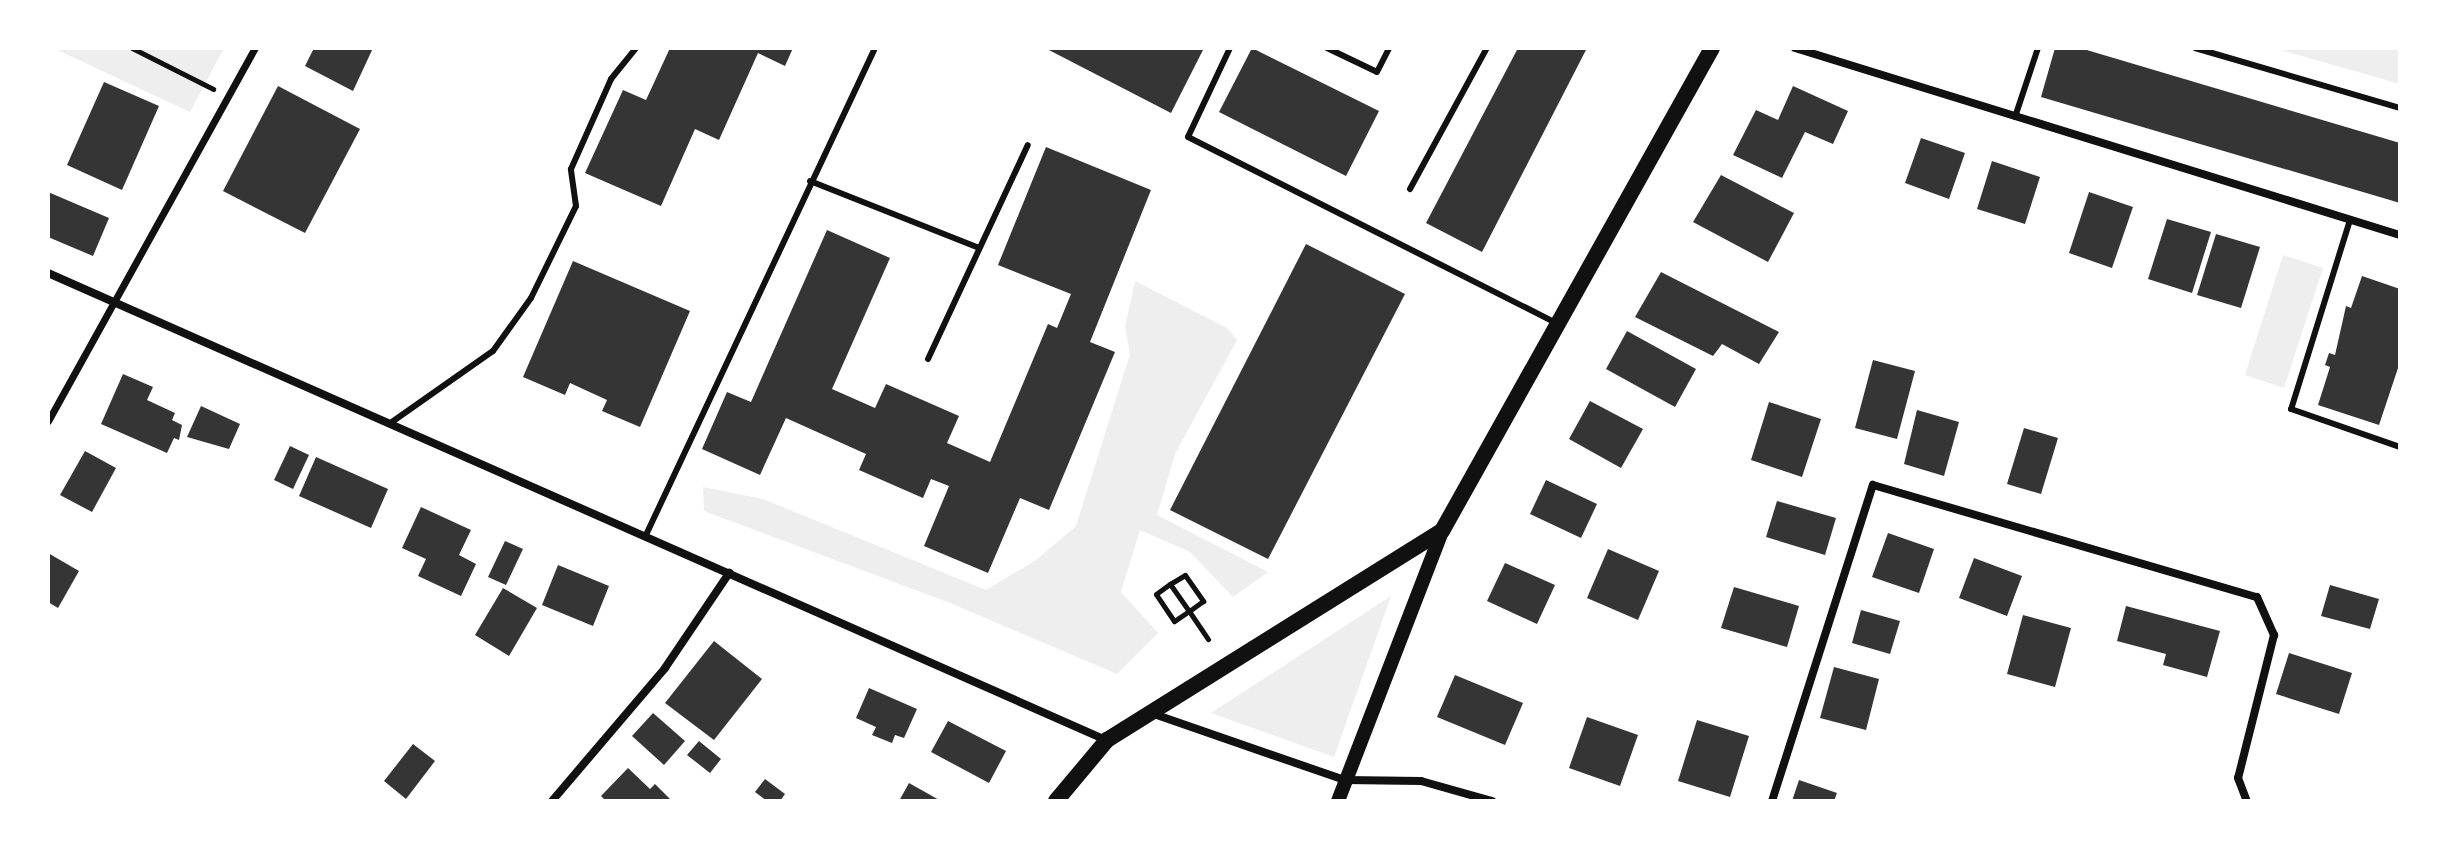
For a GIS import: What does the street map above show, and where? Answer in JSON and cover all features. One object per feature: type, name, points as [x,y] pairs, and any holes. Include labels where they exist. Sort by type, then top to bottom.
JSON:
[{"type":"main road","points":[[1056,801],[1107,740],[1442,531],[1712,48]]},
{"type":"street","points":[[48,421],[255,48]]},
{"type":"street","points":[[1795,48],[2400,235]]},
{"type":"street","points":[[48,273],[116,299],[389,424],[1107,740]]},
{"type":"street","points":[[1772,801],[1873,485],[2257,597],[2274,635],[2238,778],[2247,801]]},
{"type":"street","points":[[1338,801],[1442,531]]},
{"type":"street","points":[[552,801],[665,668],[729,573]]},
{"type":"street","points":[[1150,713],[1345,780],[1421,781],[1492,801]]},
{"type":"lane","points":[[389,424],[493,351],[531,298],[576,206],[571,169],[611,79],[636,48]]},
{"type":"lane","points":[[645,537],[875,48]]},
{"type":"lane","points":[[1230,48],[1188,137],[1558,324]]},
{"type":"lane","points":[[1327,48],[1377,72],[1389,48]]},
{"type":"lane","points":[[1410,189],[1487,48]]},
{"type":"lane","points":[[2015,117],[2038,48]]},
{"type":"lane","points":[[2195,48],[2400,108]]},
{"type":"lane","points":[[928,359],[977,247],[1028,145]]},
{"type":"lane","points":[[810,181],[977,247]]},
{"type":"lane","points":[[2350,220],[2291,409],[2400,447]]},
{"type":"path","points":[[132,48],[229,96]]},
{"type":"path","points":[[1185,575],[1203,601],[1174,621],[1156,594],[1170,584],[1185,575]]},
{"type":"path","points":[[1170,584],[1208,639]]},
{"type":"shaded area","points":[[53,48],[224,48],[190,112]]},
{"type":"shaded area","points":[[2274,48],[2400,48],[2400,84]]},
{"type":"shaded area","points":[[2283,255],[2323,268],[2284,388],[2245,375]]},
{"type":"shaded area","points":[[1135,281],[1227,328],[1237,340],[1175,454],[1157,515],[1268,572],[1233,597],[1190,552],[1140,530],[1121,592],[1158,633],[1117,674],[950,603],[704,511],[703,487],[763,499],[986,590],[1036,560],[1076,526],[1130,354],[1125,327]]},
{"type":"shaded area","points":[[1391,596],[1334,757],[1211,713]]},
{"type":"building","points":[[314,48],[373,48],[353,91],[305,66]]},
{"type":"building","points":[[670,48],[793,48],[785,66],[758,53],[719,140],[695,129],[661,206],[585,173],[623,90],[646,100]]},
{"type":"building","points":[[1045,48],[1199,48],[1203,50],[1171,113]]},
{"type":"building","points":[[1252,48],[1379,111],[1346,176],[1219,112]]},
{"type":"building","points":[[1518,48],[1587,48],[1482,252],[1426,223]]},
{"type":"building","points":[[2055,48],[2080,48],[2400,143],[2400,203],[2041,97]]},
{"type":"building","points":[[104,82],[159,106],[122,190],[67,165]]},
{"type":"building","points":[[278,86],[360,129],[305,233],[223,191]]},
{"type":"building","points":[[1793,86],[1848,111],[1833,144],[1805,132],[1782,178],[1733,155],[1756,110],[1778,120]]},
{"type":"building","points":[[1921,138],[1965,153],[1949,199],[1905,183]]},
{"type":"building","points":[[1046,147],[1151,190],[1090,342],[1115,352],[1049,510],[1020,498],[988,573],[924,546],[949,486],[931,479],[923,498],[859,470],[866,454],[786,418],[760,475],[702,449],[727,392],[751,402],[827,230],[890,258],[832,389],[875,408],[886,384],[959,416],[947,443],[990,462],[1048,324],[1057,328],[1071,294],[998,265]]},
{"type":"building","points":[[1992,161],[2040,177],[2025,224],[1977,209]]},
{"type":"building","points":[[1721,175],[1794,213],[1768,262],[1693,222]]},
{"type":"building","points":[[48,192],[109,218],[93,256],[48,237]]},
{"type":"building","points":[[2089,192],[2133,207],[2112,268],[2069,253]]},
{"type":"building","points":[[2167,219],[2211,232],[2192,293],[2148,279]]},
{"type":"building","points":[[2216,234],[2260,247],[2241,308],[2197,295]]},
{"type":"building","points":[[1306,244],[1405,294],[1268,559],[1170,510]]},
{"type":"building","points":[[573,261],[690,311],[640,427],[602,411],[607,400],[570,383],[565,395],[523,377]]},
{"type":"building","points":[[1661,272],[1779,332],[1759,364],[1722,344],[1713,356],[1635,317]]},
{"type":"building","points":[[2362,276],[2400,289],[2400,362],[2379,425],[2318,405],[2330,367],[2325,365],[2329,353],[2335,355],[2346,306],[2351,308]]},
{"type":"building","points":[[1627,331],[1696,369],[1675,407],[1606,369]]},
{"type":"building","points":[[1873,360],[1915,371],[1897,439],[1855,428]]},
{"type":"building","points":[[123,374],[153,387],[147,400],[175,413],[172,420],[182,425],[179,440],[174,438],[167,453],[101,424]]},
{"type":"building","points":[[1590,401],[1643,429],[1621,468],[1569,439]]},
{"type":"building","points":[[1769,402],[1821,419],[1802,477],[1751,460]]},
{"type":"building","points":[[201,406],[240,424],[229,449],[187,437]]},
{"type":"building","points":[[1917,410],[1959,422],[1944,476],[1904,464]]},
{"type":"building","points":[[2024,428],[2058,438],[2041,494],[2007,484]]},
{"type":"building","points":[[290,446],[309,455],[293,489],[274,480]]},
{"type":"building","points":[[85,451],[116,468],[92,512],[60,495]]},
{"type":"building","points":[[316,457],[388,489],[371,528],[299,496]]},
{"type":"building","points":[[1546,480],[1597,504],[1581,538],[1530,514]]},
{"type":"building","points":[[1777,501],[1836,518],[1825,555],[1766,537]]},
{"type":"building","points":[[421,507],[471,530],[459,555],[476,564],[461,596],[418,576],[426,559],[402,548]]},
{"type":"building","points":[[1888,533],[1934,549],[1919,593],[1872,577]]},
{"type":"building","points":[[505,541],[523,549],[506,585],[488,577]]},
{"type":"building","points":[[1608,549],[1659,571],[1638,620],[1587,598]]},
{"type":"building","points":[[48,553],[79,571],[58,608],[48,602]]},
{"type":"building","points":[[1974,558],[2022,576],[2007,616],[1959,598]]},
{"type":"building","points":[[1505,563],[1555,585],[1537,624],[1487,601]]},
{"type":"building","points":[[558,565],[609,586],[593,626],[542,605]]},
{"type":"building","points":[[2330,585],[2379,599],[2370,629],[2321,616]]},
{"type":"building","points":[[1734,587],[1799,606],[1787,647],[1721,628]]},
{"type":"building","points":[[503,588],[537,608],[509,656],[475,635]]},
{"type":"building","points":[[2126,606],[2220,631],[2207,677],[2163,665],[2166,654],[2117,641]]},
{"type":"building","points":[[1861,610],[1900,621],[1890,654],[1852,643]]},
{"type":"building","points":[[2023,615],[2071,628],[2055,687],[2007,674]]},
{"type":"building","points":[[714,641],[762,679],[714,740],[665,703]]},
{"type":"building","points":[[2289,653],[2352,673],[2339,714],[2276,694]]},
{"type":"building","points":[[1834,667],[1879,679],[1866,730],[1820,718]]},
{"type":"building","points":[[1455,675],[1523,703],[1505,745],[1437,717]]},
{"type":"building","points":[[869,688],[917,709],[904,738],[895,735],[892,743],[872,735],[876,727],[856,718]]},
{"type":"building","points":[[653,713],[685,741],[664,765],[632,736]]},
{"type":"building","points":[[1587,717],[1638,735],[1620,786],[1569,768]]},
{"type":"building","points":[[1697,720],[1749,736],[1730,797],[1678,781]]},
{"type":"building","points":[[948,721],[1006,751],[989,783],[931,752]]},
{"type":"building","points":[[699,741],[721,759],[710,773],[687,755]]},
{"type":"building","points":[[413,744],[435,761],[406,799],[384,781]]},
{"type":"building","points":[[628,768],[650,789],[655,784],[672,801],[606,801],[601,796]]},
{"type":"building","points":[[765,779],[785,794],[780,801],[767,801],[755,792]]},
{"type":"building","points":[[1799,780],[1837,793],[1834,801],[1792,801]]},
{"type":"building","points":[[909,783],[941,801],[899,801]]}]
